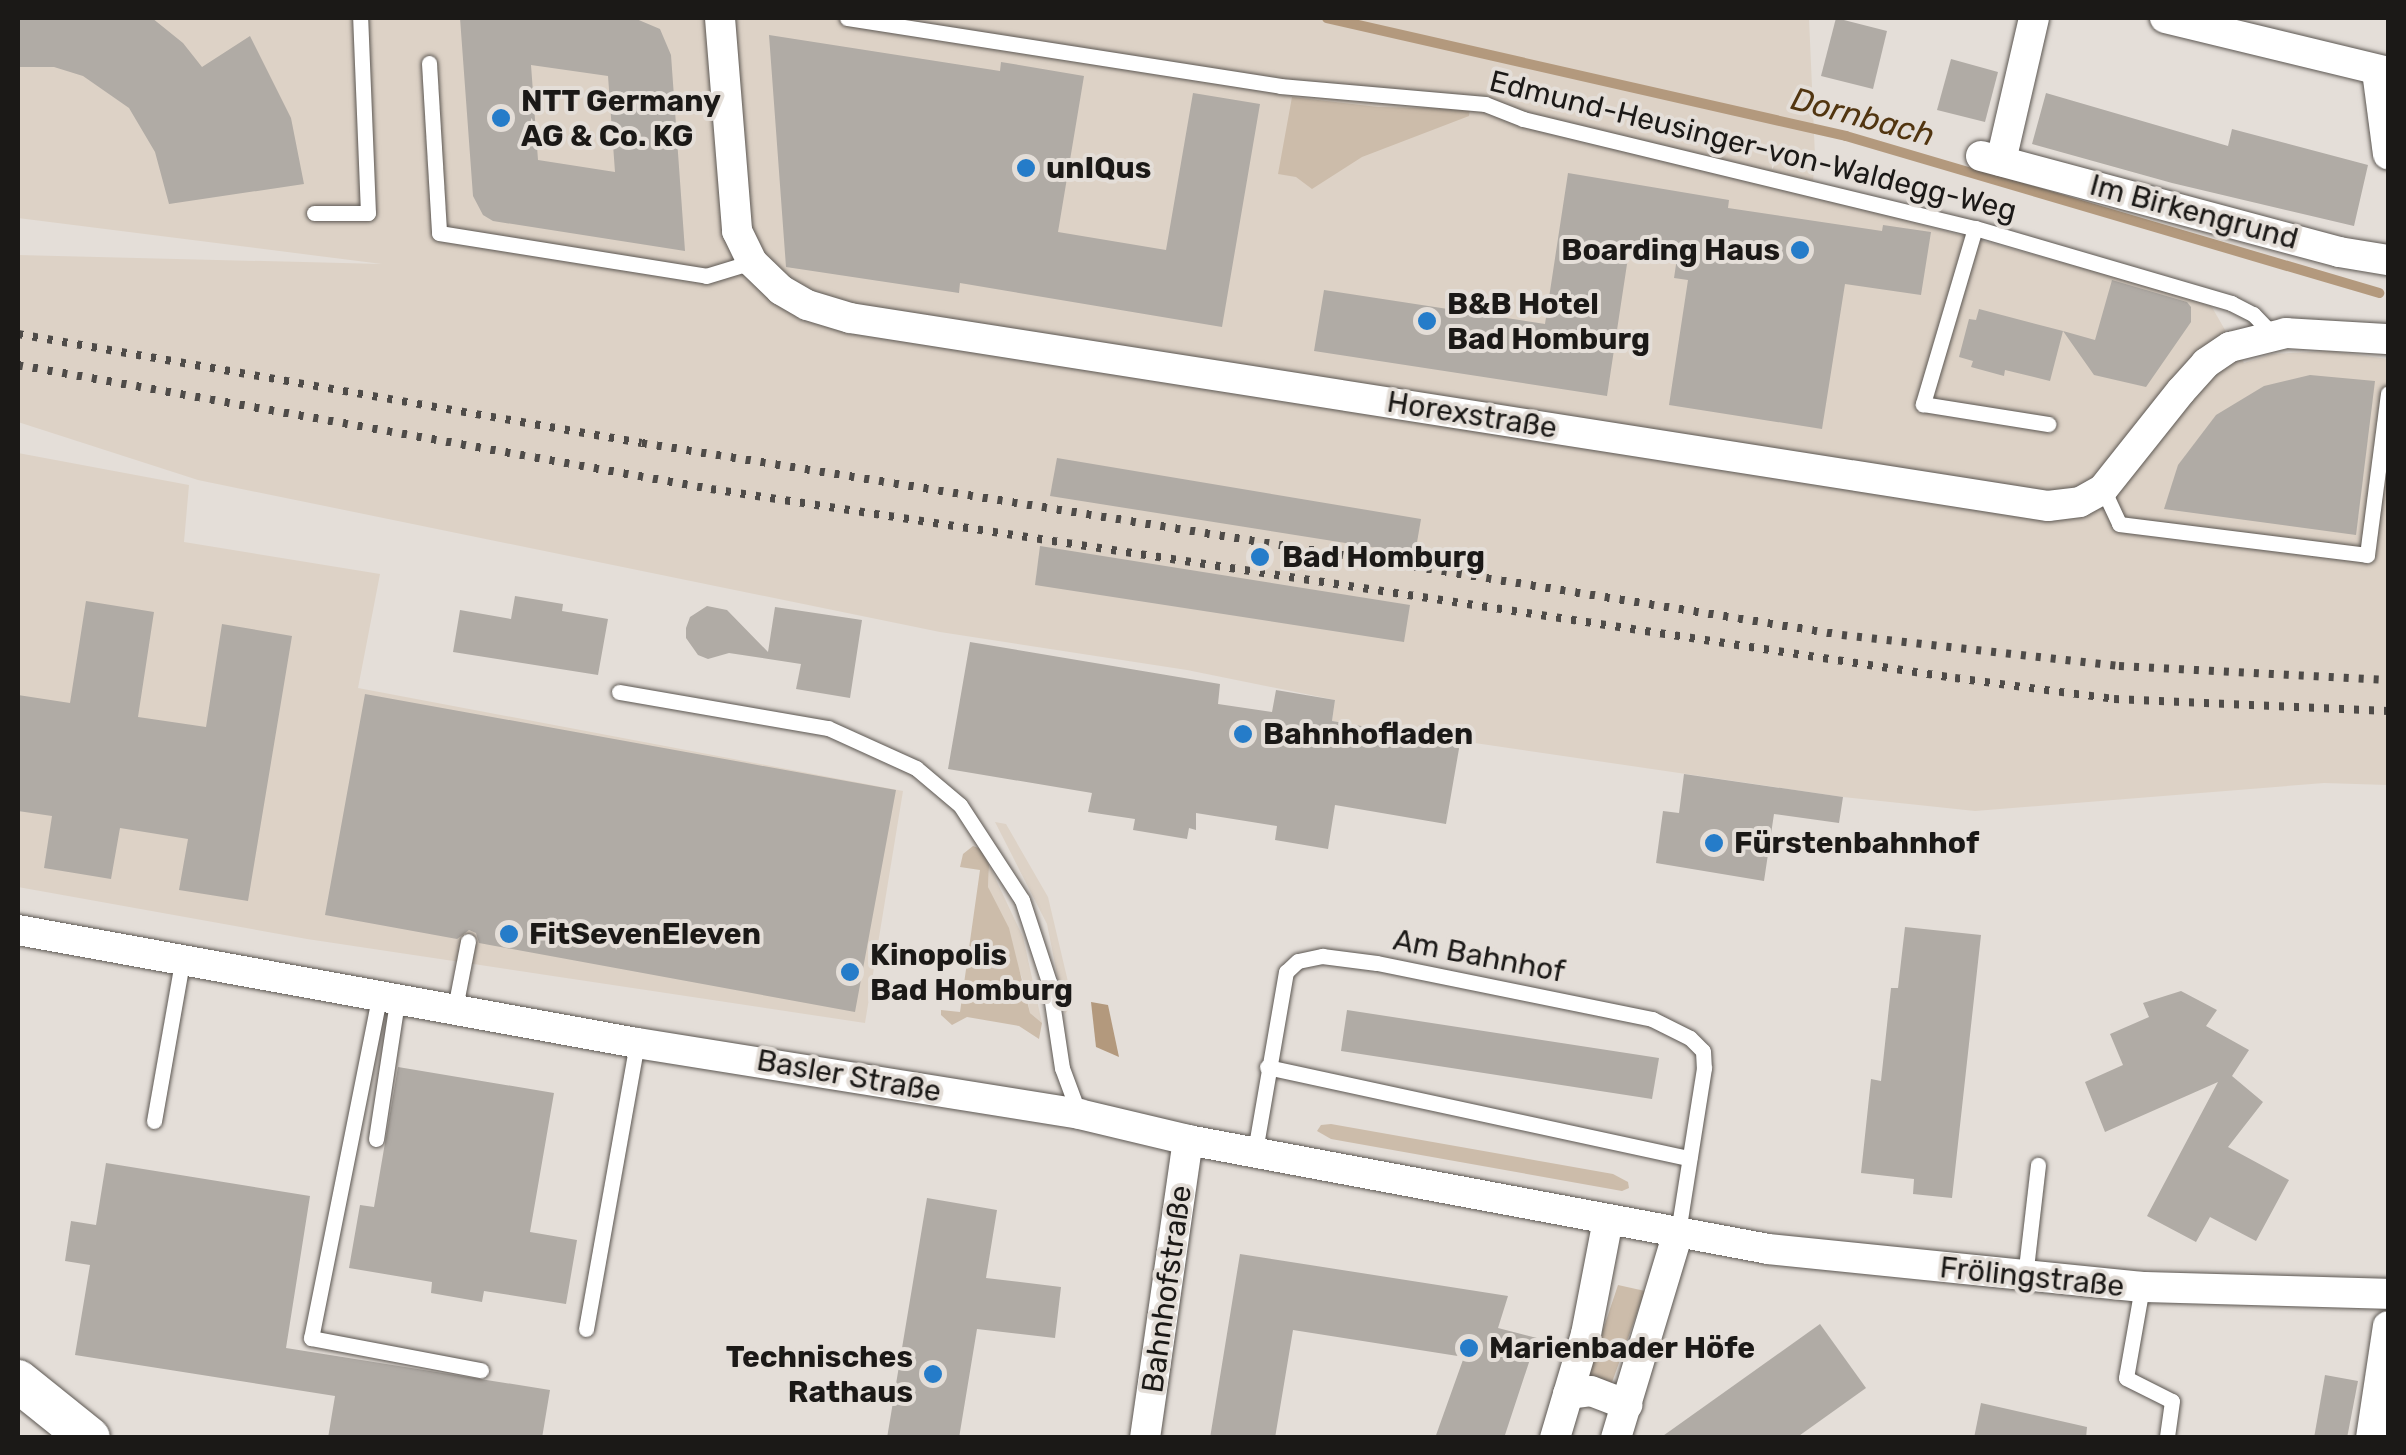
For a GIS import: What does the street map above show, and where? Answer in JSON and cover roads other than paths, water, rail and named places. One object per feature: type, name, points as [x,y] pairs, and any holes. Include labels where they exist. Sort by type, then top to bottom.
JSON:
[{"type":"street","name":"Horexstraße","points":[[720,18],[730,182],[737,231],[752,262],[794,298],[850,318],[2032,504],[2066,506],[2103,489]]},
{"type":"street","name":"Im Birkengrund","points":[[2034,18],[1991,159],[2338,252],[2388,260]]},
{"type":"street","points":[[2165,18],[2383,71],[2388,154]]},
{"type":"street","points":[[2103,489],[2206,363],[2230,347],[2272,334],[2388,339]]},
{"type":"street","name":"Basler Straße","points":[[18,930],[389,994],[637,1042],[1080,1114],[1188,1140],[1257,1139],[1608,1220],[1678,1232]]},
{"type":"street","name":"Bahnhofstraße","points":[[1145,1438],[1188,1140]]},
{"type":"street","points":[[1555,1438],[1586,1334],[1608,1220]]},
{"type":"street","points":[[1616,1438],[1678,1232]]},
{"type":"street","name":"Frölingstraße","points":[[1678,1232],[1774,1250],[2025,1278],[2142,1287],[2388,1294]]},
{"type":"street","points":[[2371,1438],[2388,1326]]},
{"type":"street","points":[[18,1381],[89,1438]]},
{"type":"street","points":[[1568,1394],[1591,1391],[1627,1405]]},
{"type":"lane","points":[[314,213],[368,213],[360,18]]},
{"type":"lane","name":"Edmund-Heusinger-von-Waldegg-Weg","points":[[846,18],[1280,86],[1485,104],[1524,118],[1975,228],[2231,302],[2253,314],[2272,334]]},
{"type":"lane","points":[[430,63],[440,232],[706,276],[752,262]]},
{"type":"lane","points":[[1975,228],[1923,404],[2048,424]]},
{"type":"lane","points":[[2103,489],[2120,524],[2366,555],[2388,393]]},
{"type":"lane","points":[[619,692],[828,728],[906,762],[960,805],[1022,900],[1049,982],[1062,1068],[1080,1114]]},
{"type":"lane","points":[[455,1008],[468,942]]},
{"type":"lane","name":"Am Bahnhof","points":[[1257,1139],[1286,972],[1298,962],[1322,956],[1673,1027],[1702,1051],[1689,1158]]},
{"type":"lane","points":[[154,1121],[183,957]]},
{"type":"lane","points":[[376,1139],[389,994]]},
{"type":"lane","points":[[389,994],[311,1338],[481,1370]]},
{"type":"lane","points":[[586,1329],[637,1042]]},
{"type":"lane","points":[[1267,1068],[1689,1158],[1678,1232]]},
{"type":"lane","points":[[2025,1278],[2038,1164]]},
{"type":"lane","points":[[2142,1287],[2126,1378],[2172,1401],[2167,1438]]},
{"type":"waterway","name":"Dornbach","points":[[1327,18],[1846,136],[2379,293]]},
{"type":"railway","points":[[18,334],[642,443],[1842,635],[2119,666],[2388,680]]},
{"type":"railway","points":[[18,365],[711,489],[1955,678],[2114,699],[2388,711]]},
{"type":"place","name":"NTT Germany AG & Co. KG","points":[[501,118]]},
{"type":"place","name":"unIQus","points":[[1026,168]]},
{"type":"place","name":"Boarding Haus","points":[[1800,250]]},
{"type":"place","name":"B&B Hotel Bad Homburg","points":[[1427,321]]},
{"type":"place","name":"Bad Homburg","points":[[1260,557]]},
{"type":"place","name":"Bahnhofladen","points":[[1243,734]]},
{"type":"place","name":"Fürstenbahnhof","points":[[1714,843]]},
{"type":"place","name":"FitSevenEleven","points":[[509,934]]},
{"type":"place","name":"Kinopolis Bad Homburg","points":[[850,972]]},
{"type":"place","name":"Marienbader Höfe","points":[[1469,1348]]},
{"type":"place","name":"Technisches Rathaus","points":[[933,1374]]}]
